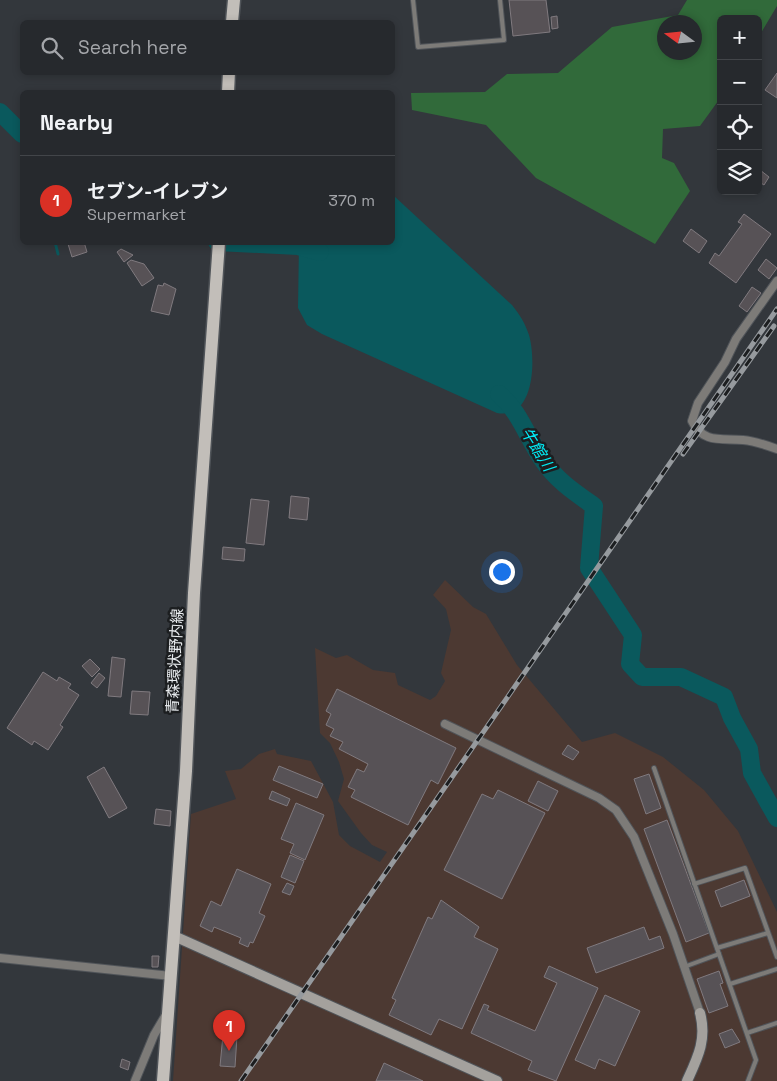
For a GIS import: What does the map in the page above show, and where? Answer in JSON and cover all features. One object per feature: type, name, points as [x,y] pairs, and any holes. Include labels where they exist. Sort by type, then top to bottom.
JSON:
[{"type":"main road","points":[[232,20],[234,0]]},
{"type":"main road","points":[[228,90],[229,75]]},
{"type":"main road","name":"青森環状野内線","points":[[163,1081],[186,771],[194,594],[219,245]]},
{"type":"street","points":[[777,281],[736,339],[725,362],[698,404],[692,421],[696,430],[704,436],[716,440],[742,440],[777,449]]},
{"type":"street","points":[[445,724],[599,798],[616,810],[634,837],[700,1013],[704,1035],[699,1054],[687,1081]]},
{"type":"street","points":[[174,936],[497,1081]]},
{"type":"street","points":[[0,958],[171,976]]},
{"type":"street","points":[[135,1081],[154,1035],[169,1010]]},
{"type":"lane","points":[[413,0],[418,47],[504,40],[500,0]]},
{"type":"lane","points":[[654,768],[756,1060],[748,1081]]},
{"type":"lane","points":[[694,884],[745,868],[777,957]]},
{"type":"lane","points":[[717,948],[768,933]]},
{"type":"lane","points":[[684,967],[719,954]]},
{"type":"lane","points":[[730,984],[777,969]]},
{"type":"lane","points":[[747,1033],[777,1023]]},
{"type":"shaded area","points":[[445,580],[473,607],[486,614],[517,665],[582,742],[615,733],[663,757],[704,790],[738,831],[777,912],[777,1081],[173,1081],[191,814],[236,799],[225,771],[241,769],[259,754],[275,749],[277,754],[311,761],[333,802],[339,835],[350,846],[380,862],[387,852],[372,845],[338,801],[344,779],[339,762],[330,743],[320,733],[315,648],[336,658],[347,655],[373,670],[395,673],[398,685],[430,700],[436,696],[445,681],[441,673],[451,630],[446,609],[433,595]]},
{"type":"green space","points":[[687,0],[777,0],[777,6],[762,31],[762,15],[717,15],[717,103],[700,126],[663,129],[662,158],[674,163],[690,191],[655,244],[536,178],[486,125],[412,110],[411,93],[485,92],[507,74],[558,73],[612,27],[657,19],[657,60],[702,60],[702,15],[678,15]]},
{"type":"water","points":[[395,197],[512,305],[520,316],[529,335],[532,358],[530,386],[526,398],[519,407],[510,413],[497,413],[322,334],[307,325],[298,308],[299,245],[395,245]]},
{"type":"building","points":[[509,0],[546,0],[550,32],[513,36]]},
{"type":"building","points":[[557,16],[558,28],[552,29],[551,17]]},
{"type":"building","points":[[777,73],[777,98],[765,90]]},
{"type":"building","points":[[762,172],[769,177],[764,185],[762,184]]},
{"type":"building","points":[[744,214],[771,234],[736,283],[709,263],[715,253],[719,256],[742,224],[738,222]]},
{"type":"building","points":[[691,229],[707,241],[699,253],[683,241]]},
{"type":"building","points":[[68,245],[85,245],[87,252],[72,257]]},
{"type":"building","points":[[121,249],[133,255],[124,262],[117,252]]},
{"type":"building","points":[[766,259],[777,268],[769,279],[758,270]]},
{"type":"building","points":[[131,260],[144,264],[154,278],[142,286],[127,263]]},
{"type":"building","points":[[164,283],[176,289],[169,315],[151,311],[158,285],[163,286]]},
{"type":"building","points":[[752,287],[761,293],[747,312],[739,306]]},
{"type":"building","points":[[291,496],[309,498],[307,520],[289,518]]},
{"type":"building","points":[[251,499],[269,501],[264,545],[246,543]]},
{"type":"building","points":[[223,547],[245,549],[244,561],[222,559]]},
{"type":"building","points":[[112,657],[125,659],[121,697],[108,696]]},
{"type":"building","points":[[90,659],[100,669],[92,677],[82,666]]},
{"type":"building","points":[[43,672],[57,681],[59,677],[71,684],[68,688],[79,695],[60,725],[63,727],[48,750],[34,741],[32,745],[7,728]]},
{"type":"building","points":[[99,673],[105,678],[97,688],[91,683]]},
{"type":"building","points":[[337,689],[456,748],[438,784],[431,780],[408,825],[351,797],[355,790],[348,787],[357,769],[364,772],[368,764],[339,749],[343,742],[330,736],[334,729],[326,725],[331,714],[326,711]]},
{"type":"building","points":[[132,691],[150,692],[148,715],[130,714]]},
{"type":"building","points":[[568,745],[579,752],[573,760],[562,754]]},
{"type":"building","points":[[279,766],[323,784],[317,798],[273,780]]},
{"type":"building","points":[[104,767],[127,808],[109,818],[87,777]]},
{"type":"building","points":[[649,774],[661,808],[646,814],[634,779]]},
{"type":"building","points":[[538,781],[558,791],[548,811],[528,801]]},
{"type":"building","points":[[498,790],[545,813],[502,899],[444,870],[482,794],[493,799]]},
{"type":"building","points":[[272,791],[290,799],[287,806],[269,799]]},
{"type":"building","points":[[296,803],[324,815],[305,860],[290,853],[294,844],[281,839]]},
{"type":"building","points":[[156,809],[171,811],[170,826],[154,824]]},
{"type":"building","points":[[667,820],[709,933],[686,942],[644,829]]},
{"type":"building","points":[[290,855],[304,861],[295,883],[281,877]]},
{"type":"building","points":[[237,869],[271,884],[259,913],[265,916],[253,943],[250,942],[248,947],[239,943],[241,938],[214,927],[212,932],[200,926],[211,901],[221,906]]},
{"type":"building","points":[[744,880],[750,896],[721,907],[715,891]]},
{"type":"building","points":[[287,883],[294,886],[290,895],[282,892]]},
{"type":"building","points":[[441,900],[479,927],[474,937],[498,949],[462,1029],[439,1019],[431,1035],[389,1015],[396,1000],[392,998],[428,917],[432,919]]},
{"type":"building","points":[[644,927],[649,940],[660,936],[664,948],[596,973],[587,948]]},
{"type":"building","points":[[152,956],[159,956],[158,967],[152,967]]},
{"type":"building","points":[[549,966],[598,988],[556,1081],[528,1070],[532,1061],[471,1033],[484,1004],[489,1006],[487,1010],[535,1031],[557,983],[544,977]]},
{"type":"building","points":[[719,971],[723,983],[720,984],[728,1006],[709,1013],[697,979]]},
{"type":"building","points":[[605,995],[640,1011],[615,1066],[599,1059],[595,1069],[575,1060]]},
{"type":"building","points":[[732,1029],[740,1042],[725,1048],[719,1034]]},
{"type":"building","points":[[223,1035],[237,1036],[235,1067],[220,1066]]},
{"type":"building","points":[[122,1059],[130,1062],[128,1070],[120,1067]]},
{"type":"building","points":[[384,1063],[423,1081],[376,1081]]},
{"type":"waterway","name":"牛館川","points":[[0,112],[20,132]]},
{"type":"waterway","points":[[56,245],[58,254]]},
{"type":"waterway","name":"牛館川","points":[[278,245],[298,246],[320,252]]},
{"type":"waterway","name":"牛館川","points":[[499,394],[518,417],[547,466],[566,485],[594,506],[589,568],[633,635],[630,664],[642,677],[681,677],[724,697],[732,718],[749,749],[752,773],[777,818]]},
{"type":"railway","points":[[241,1081],[777,309]]},
{"type":"railway","points":[[683,454],[774,326]]},
{"type":"place","name":"セブン-イレブン","points":[[229,1051]]}]
